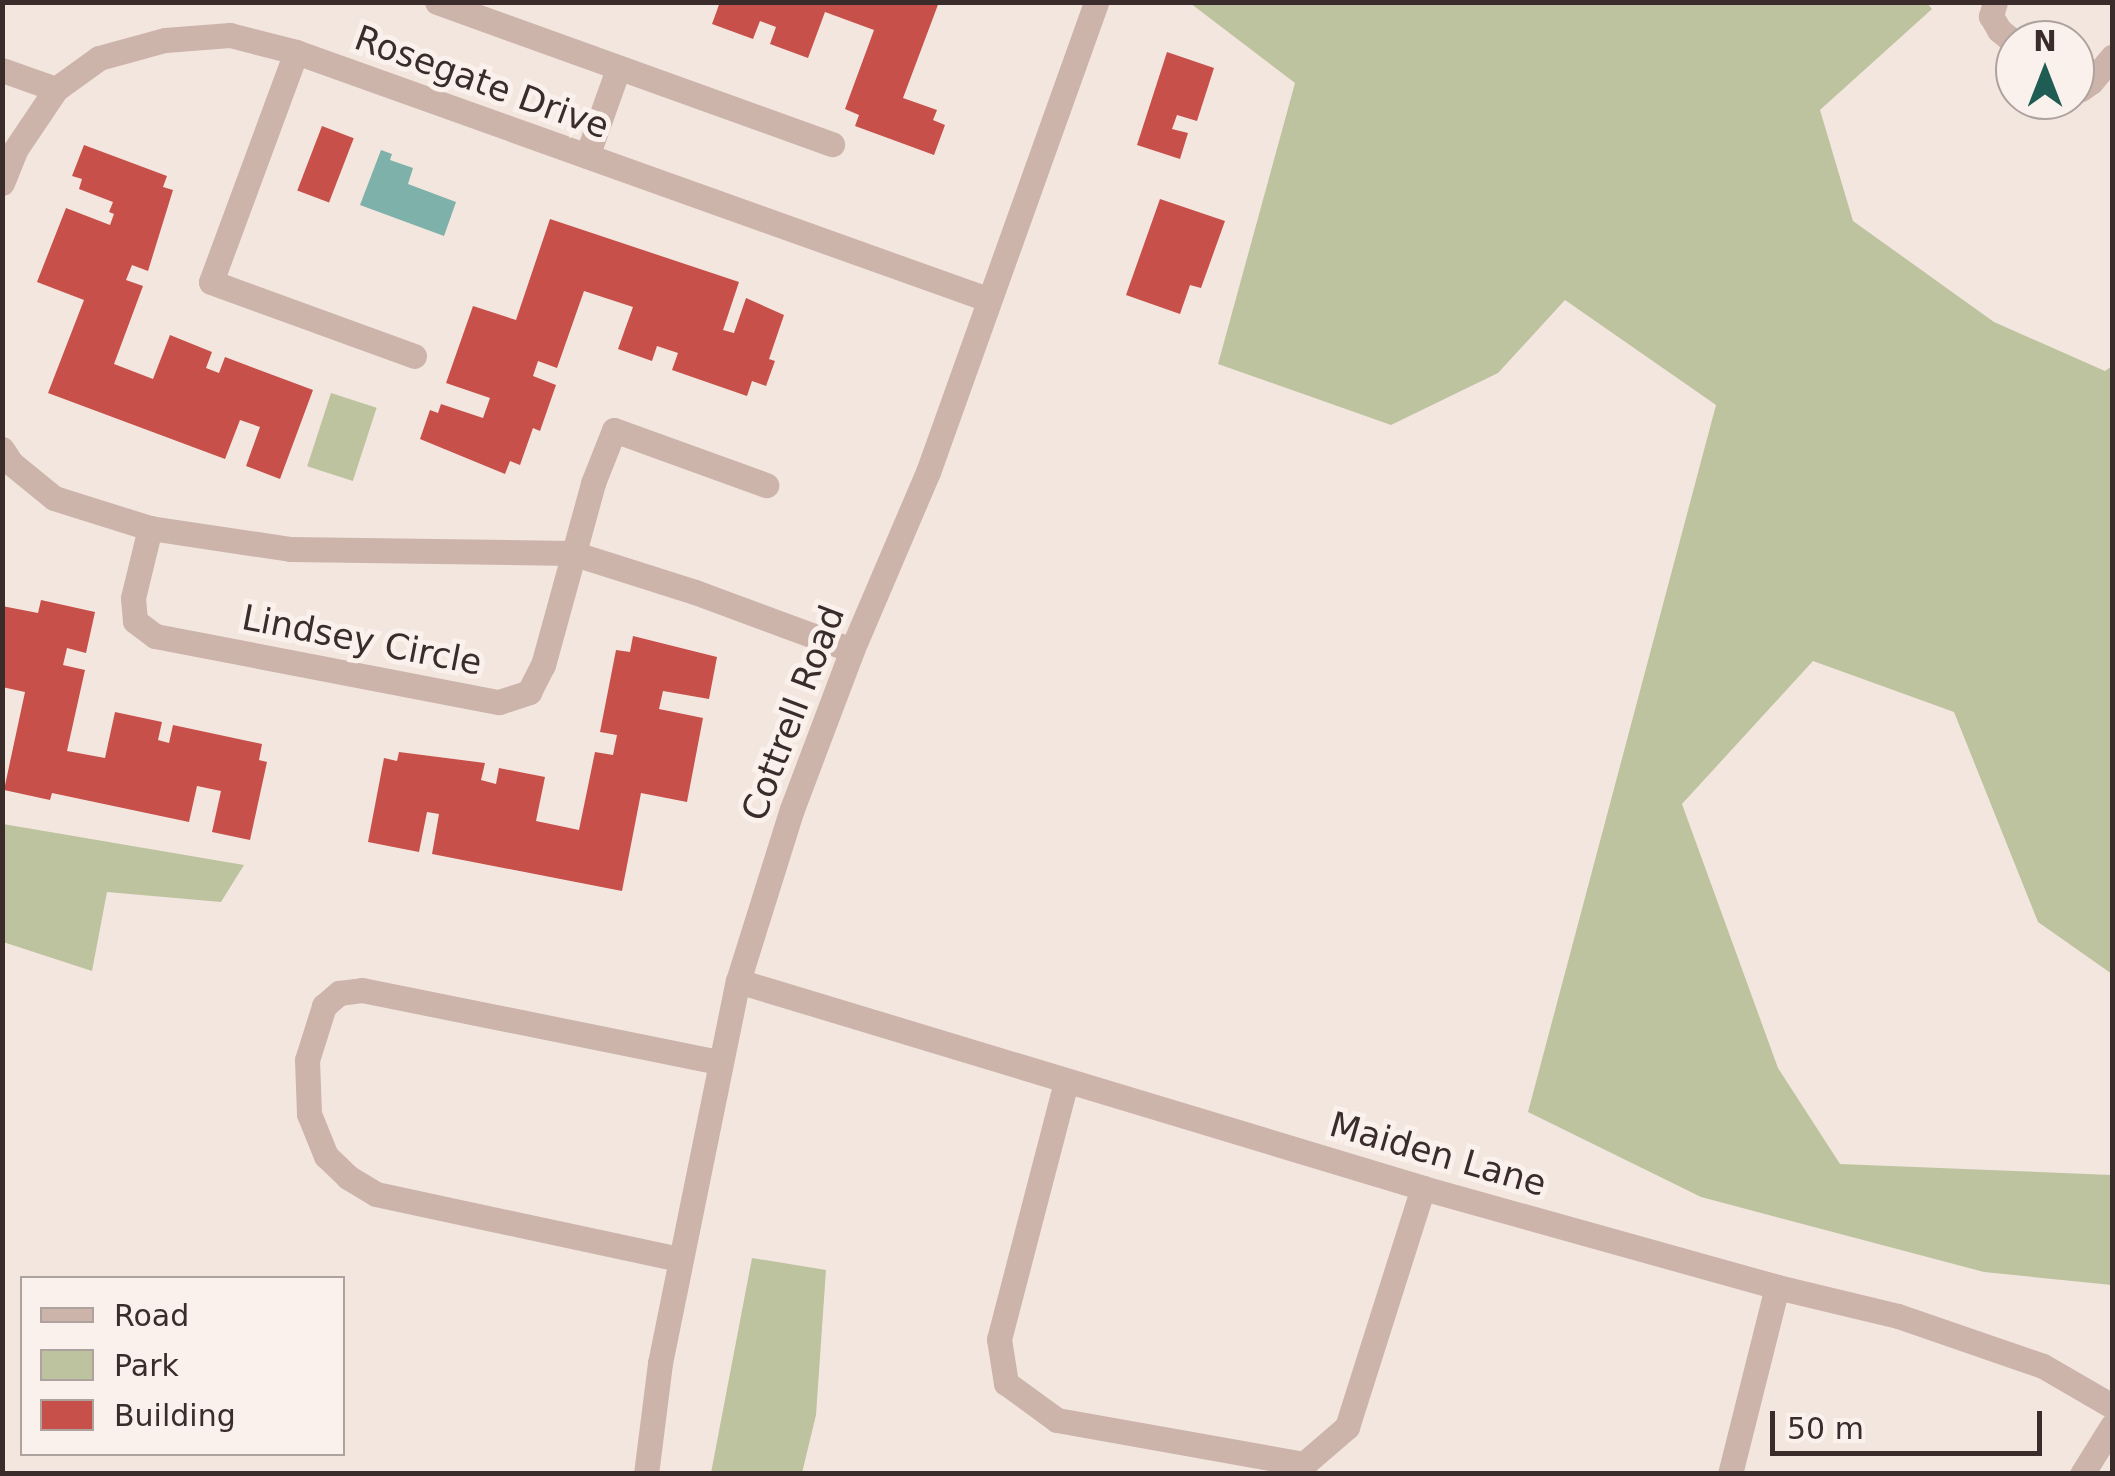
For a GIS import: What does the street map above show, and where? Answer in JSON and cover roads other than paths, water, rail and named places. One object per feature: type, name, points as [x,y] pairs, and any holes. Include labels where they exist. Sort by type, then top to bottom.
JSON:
[{"type":"street","points":[[437,2],[832,144]]},
{"type":"street","name":"Cottrell Road","points":[[646,1474],[679,1260],[738,982],[792,809],[852,650],[928,472],[1096,2]]},
{"type":"street","name":"Rosegate Drive","points":[[2,183],[15,150],[56,89],[99,58],[166,40],[230,36],[296,52],[988,299]]},
{"type":"street","points":[[296,52],[211,282],[414,356]]},
{"type":"street","points":[[2095,77],[2112,57]]},
{"type":"street","points":[[587,156],[618,69]]},
{"type":"street","points":[[2,70],[56,89]]},
{"type":"street","name":"Lindsey Circle","points":[[150,528],[133,598],[135,620],[155,636],[498,702],[529,692],[543,665],[572,554],[614,430],[766,484]]},
{"type":"street","points":[[5,465],[54,498],[150,528],[290,549],[572,554],[696,592],[852,650]]},
{"type":"street","name":"Maiden Lane","points":[[738,982],[1423,1188],[1777,1287],[1898,1316],[2025,1360],[2112,1406]]},
{"type":"street","points":[[679,1260],[376,1194],[348,1177],[326,1156],[309,1114],[307,1060],[324,1006],[339,993],[362,990],[720,1062]]},
{"type":"street","points":[[1066,1082],[999,1339],[1006,1383],[1057,1420],[1304,1464],[1348,1428],[1423,1188]]},
{"type":"street","points":[[1730,1474],[1777,1287]]},
{"type":"street","points":[[2082,1474],[2112,1426]]},
{"type":"water","points":[[381,150],[392,154],[390,160],[413,168],[408,184],[456,202],[444,236],[360,205]]}]
